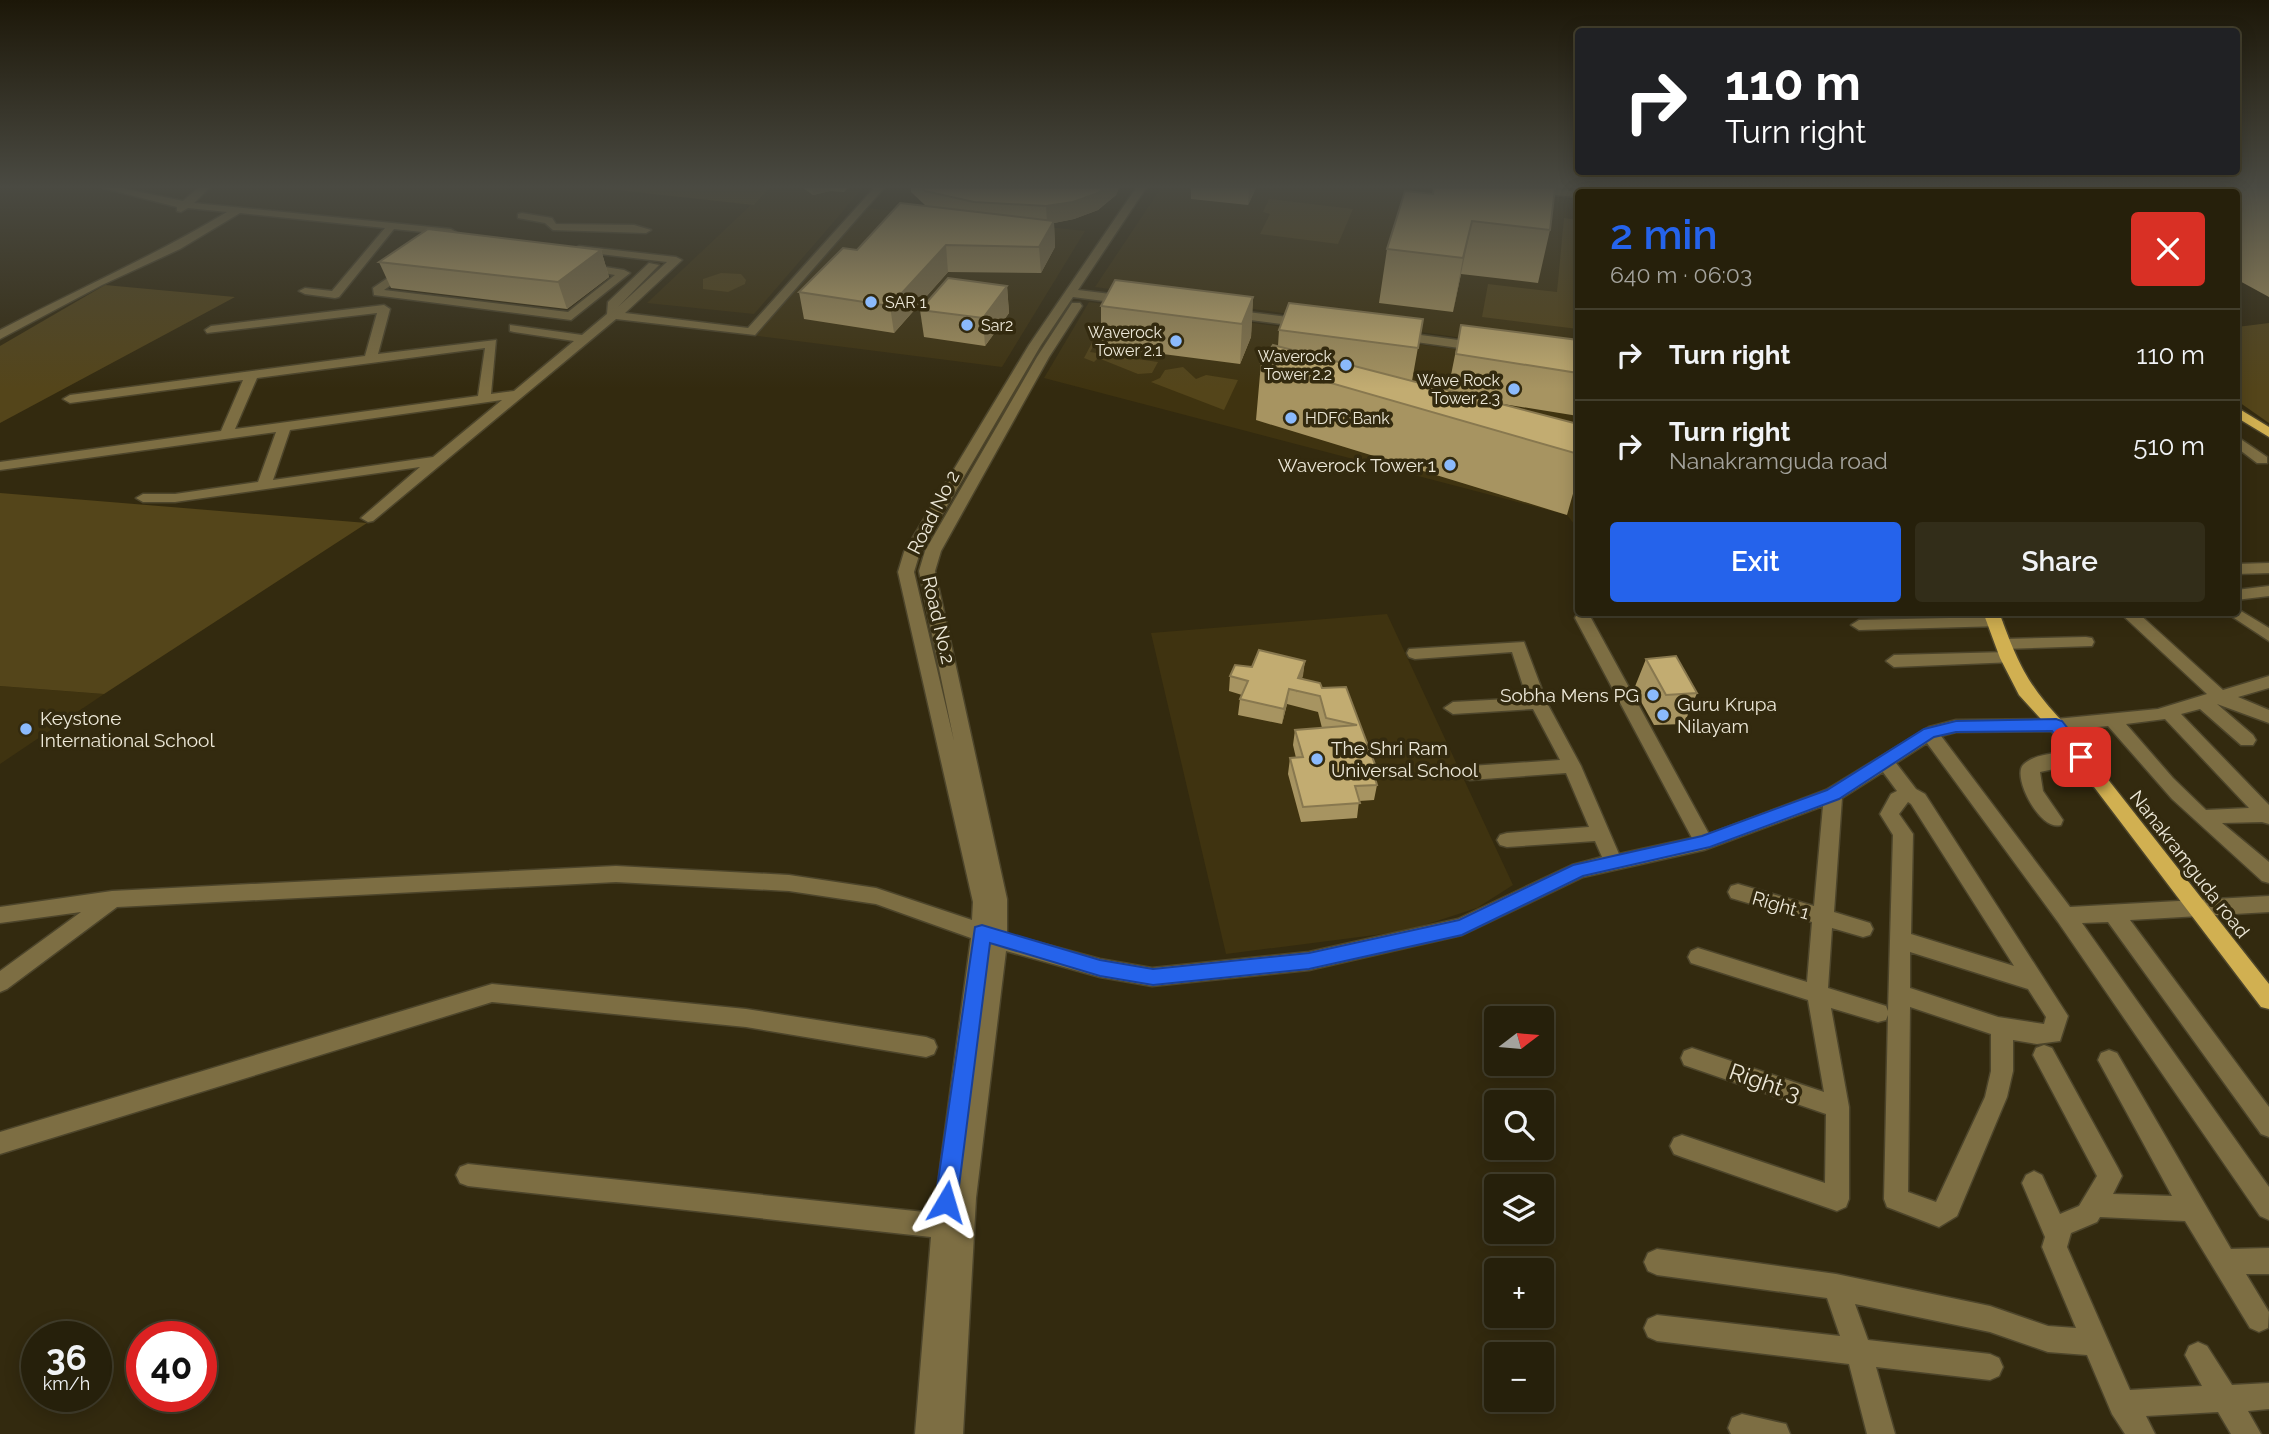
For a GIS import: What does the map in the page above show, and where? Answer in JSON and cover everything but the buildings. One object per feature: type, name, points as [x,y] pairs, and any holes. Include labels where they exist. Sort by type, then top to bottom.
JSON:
[{"type":"main road","points":[[2240,414],[2269,433]]},
{"type":"main road","points":[[2240,426],[2269,444]]},
{"type":"main road","name":"Nanakramguda road","points":[[1993,617],[2028,695],[2056,725],[2269,1000]]},
{"type":"street","points":[[0,328],[147,255]]},
{"type":"street","points":[[0,335],[98,283],[160,255]]},
{"type":"street","points":[[305,291],[335,295],[368,255]]},
{"type":"street","points":[[426,255],[377,290],[383,295],[571,316],[624,273],[564,255]]},
{"type":"street","points":[[569,255],[653,265],[612,304],[613,316]]},
{"type":"street","points":[[368,518],[613,316],[629,306],[676,260],[579,255]]},
{"type":"street","points":[[755,328],[820,255]]},
{"type":"street","name":"Road No 2","points":[[991,936],[998,899],[927,570],[947,527],[1101,255]]},
{"type":"street","name":"Road No 2","points":[[1035,345],[1078,293],[1105,255]]},
{"type":"street","points":[[1078,293],[1138,302]]},
{"type":"street","points":[[629,306],[755,328]]},
{"type":"street","points":[[211,330],[384,309],[370,359]]},
{"type":"street","points":[[1220,312],[1315,325]]},
{"type":"street","points":[[613,316],[755,328]]},
{"type":"street","points":[[514,328],[585,339]]},
{"type":"street","points":[[1383,334],[1490,348]]},
{"type":"street","points":[[71,399],[492,343],[484,399]]},
{"type":"street","name":"Road No.2","points":[[991,936],[906,572],[912,552],[1035,345]]},
{"type":"street","points":[[227,433],[252,374]]},
{"type":"street","points":[[0,466],[519,394]]},
{"type":"street","points":[[264,486],[285,426]]},
{"type":"street","points":[[2240,443],[2262,460],[2240,460]]},
{"type":"street","points":[[143,498],[175,498],[436,461]]},
{"type":"street","points":[[2240,569],[2269,568]]},
{"type":"street","points":[[2240,595],[2269,591]]},
{"type":"street","points":[[2131,616],[2221,697],[2269,717]]},
{"type":"street","points":[[2239,616],[2269,636]]},
{"type":"street","points":[[1859,625],[1993,617]]},
{"type":"street","points":[[1583,618],[1704,843]]},
{"type":"street","points":[[1894,661],[2086,642]]},
{"type":"street","points":[[1415,653],[1518,646],[1538,703],[1572,766],[1613,861]]},
{"type":"street","points":[[0,915],[113,899],[616,874],[789,883],[876,896],[991,936],[1100,968],[1153,977],[1309,961],[1462,927],[1579,870],[1704,843],[1833,795],[1929,733],[1956,726],[2056,725],[2169,712],[2269,682]]},
{"type":"street","points":[[2204,702],[2247,740]]},
{"type":"street","points":[[1453,708],[1538,703]]},
{"type":"street","points":[[2169,712],[2268,815]]},
{"type":"street","points":[[2113,720],[2152,768],[2202,817],[2254,859],[2269,875]]},
{"type":"street","points":[[1929,733],[2065,916],[2269,1208]]},
{"type":"street","points":[[2054,820],[2034,793],[2030,769],[2046,762],[2081,757]]},
{"type":"street","points":[[1883,764],[1905,795],[1918,799],[2057,1016],[2052,1034],[2042,1035],[1899,994]]},
{"type":"street","points":[[1470,773],[1572,766]]},
{"type":"street","points":[[1682,1146],[1837,1199],[1838,1107],[1816,992],[1825,917],[1833,795]]},
{"type":"street","points":[[1905,795],[1890,807],[1889,814],[1903,834],[1895,1194],[1901,1204],[1939,1215],[1948,1208],[1996,1097],[2002,1071],[2003,1026]]},
{"type":"street","points":[[2202,817],[2268,815]]},
{"type":"street","points":[[1507,840],[1601,833]]},
{"type":"street","name":"Right 1","points":[[1738,892],[1863,929]]},
{"type":"street","points":[[0,983],[113,899]]},
{"type":"street","points":[[2065,916],[2269,904]]},
{"type":"street","points":[[2113,913],[2269,1126]]},
{"type":"street","points":[[929,1434],[944,1226],[991,936]]},
{"type":"street","points":[[949,1434],[962,1224],[991,936]]},
{"type":"street","points":[[1901,940],[2035,982]]},
{"type":"street","points":[[1698,957],[1878,1013]]},
{"type":"street","points":[[0,1143],[492,993],[746,1018],[926,1046]]},
{"type":"street","points":[[2044,1055],[2110,1176],[2088,1214],[2062,1225],[2054,1247],[2122,1404],[2141,1434]]},
{"type":"street","name":"Right 3","points":[[1692,1058],[1838,1107]]},
{"type":"street","points":[[2109,1060],[2192,1209],[2259,1319]]},
{"type":"street","points":[[468,1175],[944,1226]]},
{"type":"street","points":[[2034,1183],[2057,1235]]},
{"type":"street","points":[[2093,1205],[2192,1209]]},
{"type":"street","points":[[2225,1262],[2269,1261]]},
{"type":"street","points":[[1657,1262],[1836,1286],[1990,1319],[2048,1339],[2096,1342]]},
{"type":"street","points":[[1836,1286],[1859,1352],[1881,1434]]},
{"type":"street","points":[[1657,1328],[1990,1367]]},
{"type":"street","points":[[2198,1355],[2247,1434]]},
{"type":"street","points":[[2122,1404],[2269,1396]]},
{"type":"street","points":[[1742,1429],[1776,1434]]},
{"type":"shaded area","points":[[698,255],[805,255],[754,314],[647,303]]},
{"type":"shaded area","points":[[824,255],[1070,255],[1002,367],[751,335]]},
{"type":"shaded area","points":[[1116,255],[1575,255],[1575,354],[1095,287]]},
{"type":"shaded area","points":[[1561,255],[1575,255],[1575,329],[1482,317],[1488,284],[1557,292]]},
{"type":"shaded area","points":[[721,273],[741,274],[746,280],[745,284],[728,292],[703,289],[703,279]]},
{"type":"shaded area","points":[[105,285],[235,297],[0,423],[0,346]]},
{"type":"shaded area","points":[[1089,302],[1575,365],[1575,525],[1567,515],[1044,378]]},
{"type":"shaded area","points":[[1106,316],[1110,316],[1090,352],[1158,362],[1152,373],[1138,374],[1098,358],[1094,362],[1084,358]]},
{"type":"shaded area","points":[[2269,323],[2269,423],[2240,403],[2240,327]]},
{"type":"shaded area","points":[[1183,367],[1196,379],[1206,375],[1238,380],[1224,410],[1151,382],[1160,378],[1165,370]]},
{"type":"shaded area","points":[[0,493],[367,523],[104,694],[0,686]]},
{"type":"shaded area","name":"The Shri Ram Universal School","points":[[1387,614],[1513,885],[1477,908],[1406,931],[1226,954],[1151,633]]},
{"type":"shaded area","name":"Keystone International School","points":[[0,686],[104,694],[0,764]]},
{"type":"place","name":"SAR 1","points":[[871,302]]},
{"type":"place","name":"Sar2","points":[[967,325]]},
{"type":"place","name":"Waverock Tower 2.1","points":[[1176,341]]},
{"type":"place","name":"Waverock Tower 2.2","points":[[1346,365]]},
{"type":"place","name":"Wave Rock Tower 2.3","points":[[1514,389]]},
{"type":"place","name":"HDFC Bank","points":[[1291,418]]},
{"type":"place","name":"Waverock Tower 1","points":[[1450,465]]},
{"type":"place","name":"Sobha Mens PG","points":[[1653,695]]},
{"type":"place","name":"Guru Krupa Nilayam","points":[[1663,715]]},
{"type":"place","name":"Keystone International School","points":[[26,729]]},
{"type":"place","name":"The Shri Ram Universal School","points":[[1317,759]]},
{"type":"route","points":[[946,1202],[982,933],[1100,968],[1153,977],[1309,961],[1462,927],[1579,870],[1704,843],[1833,795],[1929,733],[1956,726],[2056,725],[2081,757]]}]
